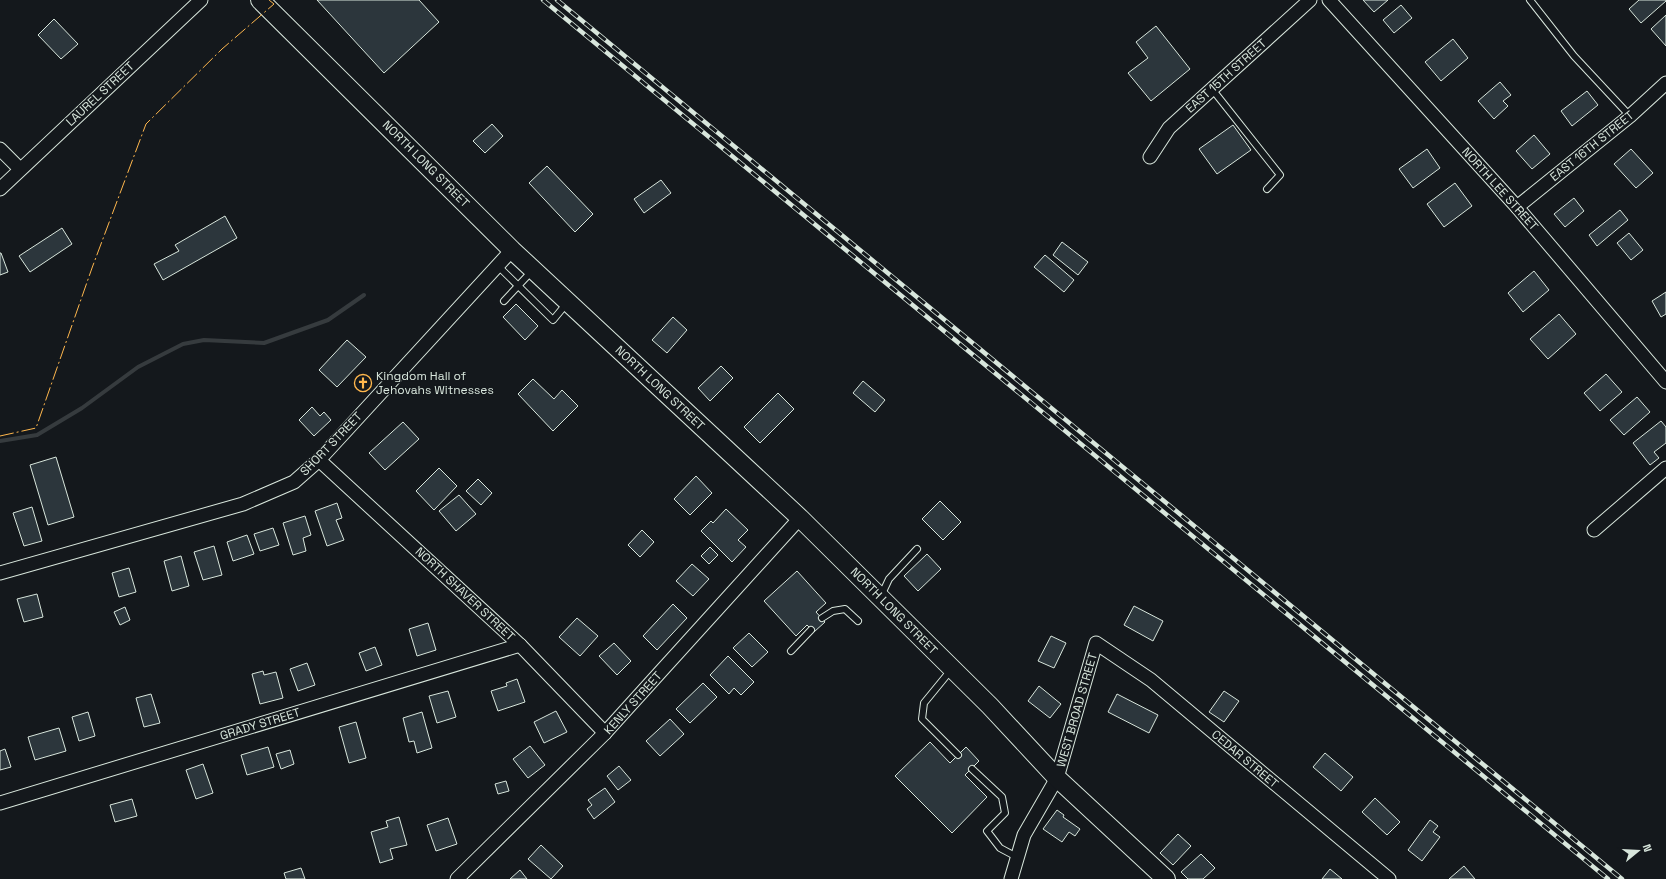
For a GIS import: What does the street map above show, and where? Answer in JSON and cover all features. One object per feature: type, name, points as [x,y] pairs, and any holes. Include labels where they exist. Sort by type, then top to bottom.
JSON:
[{"type":"street","name":"LAUREL STREET","points":[[0,189],[201,0]]},
{"type":"street","name":"NORTH LONG STREET","points":[[260,0],[512,250],[800,518],[990,706],[1057,778],[1166,879]]},
{"type":"street","name":"EAST 15TH STREET","points":[[1150,157],[1169,128],[1310,0]]},
{"type":"street","name":"NORTH LEE STREET","points":[[1329,0],[1517,207],[1666,382]]},
{"type":"street","name":"EAST 16TH STREET","points":[[1517,207],[1630,116],[1666,83]]},
{"type":"street","points":[[0,149],[20,169]]},
{"type":"street","name":"SHORT STREET","points":[[0,574],[243,504],[294,482],[319,460],[512,250]]},
{"type":"street","name":"NORTH SHAVER STREET","points":[[319,460],[520,645],[605,733]]},
{"type":"street","points":[[1594,530],[1666,468]]},
{"type":"street","name":"KENLY STREET","points":[[458,879],[605,733],[800,518]]},
{"type":"street","name":"WEST BROAD STREET","points":[[1011,879],[1024,835],[1057,778],[1096,643]]},
{"type":"street","name":"CEDAR STREET","points":[[1096,643],[1151,680],[1389,879]]},
{"type":"street","name":"GRADY STREET","points":[[0,802],[520,645]]},
{"type":"lane","points":[[1530,0],[1574,56],[1630,116]]},
{"type":"lane","points":[[1212,89],[1280,175],[1267,189]]},
{"type":"lane","points":[[498,265],[552,320],[568,302]]},
{"type":"lane","points":[[504,301],[533,269]]},
{"type":"lane","points":[[880,598],[888,579],[917,549]]},
{"type":"lane","points":[[822,618],[833,611],[845,609],[858,621]]},
{"type":"lane","points":[[791,651],[811,630]]},
{"type":"lane","points":[[952,668],[924,703],[922,719],[958,755]]},
{"type":"lane","points":[[972,769],[1002,797],[1005,813],[987,831],[1000,848],[1018,857]]},
{"type":"building","points":[[317,0],[419,0],[439,22],[384,73]]},
{"type":"building","points":[[1363,0],[1388,0],[1374,12]]},
{"type":"building","points":[[1639,0],[1666,1],[1641,23],[1629,9]]},
{"type":"building","points":[[1401,5],[1412,18],[1394,33],[1383,20]]},
{"type":"building","points":[[1666,15],[1666,46],[1651,29]]},
{"type":"building","points":[[54,19],[78,44],[61,59],[38,35]]},
{"type":"building","points":[[1156,26],[1190,69],[1151,101],[1128,73],[1148,58],[1136,42]]},
{"type":"building","points":[[1453,39],[1468,58],[1441,81],[1425,62]]},
{"type":"building","points":[[1500,82],[1511,95],[1503,101],[1508,106],[1494,119],[1478,101]]},
{"type":"building","points":[[1587,91],[1598,105],[1572,126],[1561,111]]},
{"type":"building","points":[[492,124],[503,136],[485,153],[473,141]]},
{"type":"building","points":[[1233,125],[1251,150],[1217,174],[1199,149]]},
{"type":"building","points":[[1534,135],[1550,154],[1532,169],[1516,151]]},
{"type":"building","points":[[1427,149],[1440,168],[1413,188],[1399,169]]},
{"type":"building","points":[[1631,149],[1653,173],[1636,188],[1614,164]]},
{"type":"building","points":[[547,166],[593,214],[575,232],[529,183]]},
{"type":"building","points":[[661,180],[671,193],[644,213],[634,199]]},
{"type":"building","points":[[1455,183],[1472,206],[1444,227],[1427,204]]},
{"type":"building","points":[[1574,198],[1584,211],[1565,227],[1554,214]]},
{"type":"building","points":[[1620,210],[1628,220],[1597,246],[1589,235]]},
{"type":"building","points":[[225,216],[237,238],[163,280],[154,264],[179,251],[175,245]]},
{"type":"building","points":[[62,228],[72,244],[30,272],[19,256]]},
{"type":"building","points":[[1629,233],[1643,250],[1631,260],[1617,243]]},
{"type":"building","points":[[1062,242],[1088,262],[1078,275],[1053,255]]},
{"type":"building","points":[[0,253],[8,272],[0,275]]},
{"type":"building","points":[[1045,255],[1074,280],[1064,292],[1034,267]]},
{"type":"building","points":[[1534,271],[1549,290],[1523,312],[1508,293]]},
{"type":"building","points":[[1666,292],[1666,314],[1661,317],[1652,301]]},
{"type":"building","points":[[516,304],[538,326],[525,340],[503,317]]},
{"type":"building","points":[[1559,314],[1576,334],[1548,359],[1530,339]]},
{"type":"building","points":[[673,317],[687,330],[667,353],[652,340]]},
{"type":"building","points":[[347,340],[366,357],[337,387],[319,370]]},
{"type":"building","points":[[721,366],[733,378],[710,401],[698,388]]},
{"type":"building","points":[[1606,374],[1622,392],[1600,411],[1584,393]]},
{"type":"building","points":[[533,379],[554,399],[562,390],[578,406],[553,431],[518,394]]},
{"type":"building","points":[[863,381],[885,400],[875,412],[853,393]]},
{"type":"building","points":[[778,393],[794,409],[760,443],[744,427]]},
{"type":"building","points":[[1637,397],[1650,412],[1624,435],[1610,420]]},
{"type":"building","points":[[312,407],[320,416],[324,412],[331,420],[314,436],[299,420]]},
{"type":"building","points":[[1661,421],[1666,427],[1666,443],[1654,452],[1659,458],[1650,465],[1633,443]]},
{"type":"building","points":[[403,422],[419,439],[385,470],[369,453]]},
{"type":"building","points":[[56,457],[74,517],[48,525],[30,465]]},
{"type":"building","points":[[439,468],[457,486],[434,510],[416,491]]},
{"type":"building","points":[[696,476],[712,493],[690,515],[674,499]]},
{"type":"building","points":[[478,479],[492,493],[481,505],[466,491]]},
{"type":"building","points":[[459,495],[476,514],[456,531],[439,511]]},
{"type":"building","points":[[940,501],[961,522],[943,540],[922,519]]},
{"type":"building","points":[[337,503],[342,518],[336,520],[344,540],[327,546],[315,511]]},
{"type":"building","points":[[32,507],[42,541],[24,546],[13,513]]},
{"type":"building","points":[[726,509],[748,530],[738,540],[746,547],[732,562],[701,531],[711,521],[713,523]]},
{"type":"building","points":[[305,516],[311,535],[303,538],[306,551],[293,555],[283,523]]},
{"type":"building","points":[[273,528],[279,545],[260,551],[254,534]]},
{"type":"building","points":[[642,530],[654,542],[640,557],[628,545]]},
{"type":"building","points":[[247,535],[254,554],[233,561],[227,542]]},
{"type":"building","points":[[214,546],[222,575],[203,580],[194,552]]},
{"type":"building","points":[[710,547],[718,555],[709,564],[701,556]]},
{"type":"building","points":[[927,554],[941,569],[918,591],[904,576]]},
{"type":"building","points":[[181,556],[189,586],[172,591],[164,561]]},
{"type":"building","points":[[692,564],[709,579],[693,596],[676,581]]},
{"type":"building","points":[[129,568],[136,592],[119,597],[112,573]]},
{"type":"building","points":[[797,571],[826,603],[816,612],[825,622],[814,632],[807,625],[796,636],[764,601]]},
{"type":"building","points":[[37,594],[43,617],[24,622],[17,599]]},
{"type":"building","points":[[673,604],[687,618],[657,650],[643,636]]},
{"type":"building","points":[[1134,606],[1163,621],[1153,641],[1124,625]]},
{"type":"building","points":[[125,607],[130,620],[120,625],[114,612]]},
{"type":"building","points":[[577,618],[598,636],[580,656],[559,637]]},
{"type":"building","points":[[428,623],[436,650],[417,656],[409,629]]},
{"type":"building","points":[[749,633],[768,652],[752,667],[733,648]]},
{"type":"building","points":[[1051,636],[1066,643],[1054,668],[1038,661]]},
{"type":"building","points":[[614,643],[631,661],[617,675],[599,656]]},
{"type":"building","points":[[375,647],[382,665],[366,671],[359,653]]},
{"type":"building","points":[[728,656],[754,682],[741,695],[734,688],[729,694],[710,675]]},
{"type":"building","points":[[307,663],[315,685],[298,691],[290,669]]},
{"type":"building","points":[[263,671],[264,675],[276,672],[283,698],[260,704],[252,674]]},
{"type":"building","points":[[517,679],[525,702],[498,711],[491,691],[507,686],[506,683]]},
{"type":"building","points":[[703,683],[717,697],[690,723],[676,709]]},
{"type":"building","points":[[1039,686],[1061,704],[1050,718],[1028,701]]},
{"type":"building","points":[[448,691],[456,717],[437,723],[429,696]]},
{"type":"building","points":[[1224,691],[1239,701],[1224,722],[1209,712]]},
{"type":"building","points":[[151,694],[160,723],[144,727],[136,698]]},
{"type":"building","points":[[1117,694],[1158,715],[1149,733],[1108,712]]},
{"type":"building","points":[[556,711],[567,732],[544,743],[534,722]]},
{"type":"building","points":[[88,712],[95,736],[79,741],[72,717]]},
{"type":"building","points":[[422,712],[432,748],[417,753],[414,741],[409,742],[403,718]]},
{"type":"building","points":[[670,719],[684,734],[660,756],[646,741]]},
{"type":"building","points":[[356,722],[366,758],[349,763],[339,727]]},
{"type":"building","points":[[59,728],[66,751],[35,760],[28,737]]},
{"type":"building","points":[[930,742],[950,763],[966,747],[979,761],[965,775],[987,797],[952,833],[895,776]]},
{"type":"building","points":[[530,746],[545,765],[528,778],[513,759]]},
{"type":"building","points":[[268,747],[274,767],[247,775],[241,755]]},
{"type":"building","points":[[5,749],[11,767],[0,770],[0,751]]},
{"type":"building","points":[[290,750],[294,764],[281,769],[276,754]]},
{"type":"building","points":[[1325,753],[1353,777],[1341,791],[1313,767]]},
{"type":"building","points":[[203,764],[213,793],[196,799],[186,770]]},
{"type":"building","points":[[619,766],[631,780],[618,790],[607,776]]},
{"type":"building","points":[[506,781],[509,791],[498,794],[495,784]]},
{"type":"building","points":[[605,788],[615,802],[594,819],[587,809],[592,805],[588,800]]},
{"type":"building","points":[[1375,798],[1400,822],[1387,835],[1362,812]]},
{"type":"building","points":[[132,799],[137,816],[115,822],[110,805]]},
{"type":"building","points":[[1057,810],[1064,815],[1063,817],[1080,829],[1075,836],[1069,832],[1062,842],[1043,829]]},
{"type":"building","points":[[399,817],[407,845],[390,849],[393,859],[380,863],[371,832],[388,827],[386,821]]},
{"type":"building","points":[[448,818],[457,844],[436,851],[427,825]]},
{"type":"building","points":[[1430,820],[1438,826],[1433,832],[1440,837],[1422,861],[1408,850]]},
{"type":"building","points":[[1178,834],[1191,846],[1173,865],[1160,853]]},
{"type":"building","points":[[541,845],[563,866],[551,879],[528,859]]},
{"type":"building","points":[[1201,854],[1215,868],[1203,879],[1188,879],[1181,872]]},
{"type":"building","points":[[1464,866],[1475,879],[1449,879]]},
{"type":"building","points":[[301,868],[305,879],[286,879],[284,873]]},
{"type":"building","points":[[1330,869],[1342,879],[1322,879]]},
{"type":"building","points":[[520,870],[527,879],[510,879]]},
{"type":"waterway","points":[[0,441],[37,435],[82,408],[138,367],[183,344],[204,340],[264,343],[328,320],[364,295]]},
{"type":"railway","points":[[543,0],[1608,879]]},
{"type":"railway","points":[[557,0],[1622,879]]},
{"type":"power","points":[[0,436],[36,428],[92,268],[146,124],[222,49],[274,4],[269,0]]},
{"type":"place","name":"Kingdom Hall of Jehovahs Witnesses","points":[[363,383]]}]
